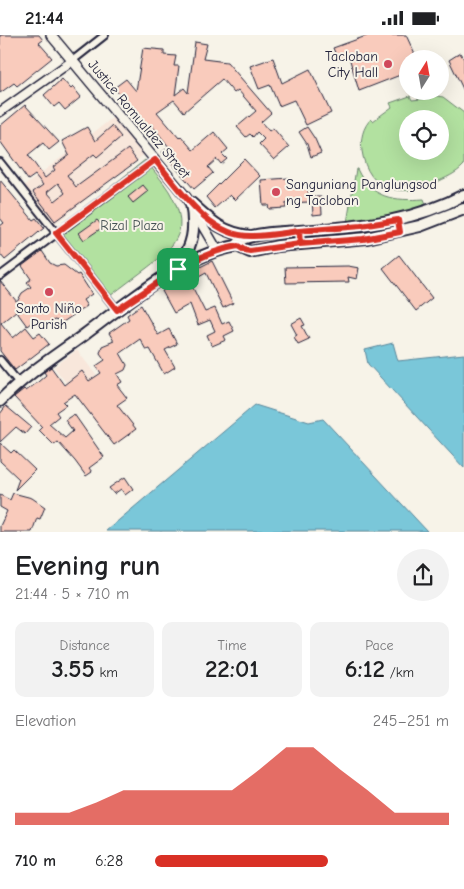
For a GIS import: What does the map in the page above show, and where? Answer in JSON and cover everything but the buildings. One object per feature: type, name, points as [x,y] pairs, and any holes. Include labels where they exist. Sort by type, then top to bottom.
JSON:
[{"type":"main road","name":"Justice Romualdez Street","points":[[51,35],[191,203],[217,250]]},
{"type":"main road","points":[[238,246],[242,239],[253,236],[361,226],[398,220],[432,210],[464,195]]},
{"type":"main road","points":[[191,203],[213,224],[222,229],[237,234],[253,236]]},
{"type":"main road","points":[[178,269],[192,242],[194,221],[191,203]]},
{"type":"main road","points":[[447,204],[452,215]]},
{"type":"main road","points":[[0,401],[19,383],[117,310],[178,269],[217,250],[238,246],[250,251],[300,244],[363,239],[400,232],[452,215],[464,209]]},
{"type":"main road","points":[[432,210],[437,220]]},
{"type":"main road","points":[[398,220],[400,232]]},
{"type":"main road","points":[[299,231],[300,244]]},
{"type":"street","points":[[0,113],[105,35]]},
{"type":"street","points":[[0,276],[155,160]]},
{"type":"street","points":[[0,162],[117,310]]},
{"type":"street","points":[[0,360],[19,383]]},
{"type":"shaded area","points":[[115,116],[145,154],[53,225],[23,187]]},
{"type":"shaded area","points":[[77,350],[137,429],[114,446],[54,367]]},
{"type":"green space","points":[[399,100],[447,100],[464,113],[464,165],[458,171],[422,188],[399,190],[388,188],[379,183],[365,165],[361,147],[362,138],[364,129],[371,119],[373,121],[392,107],[390,103]]},
{"type":"green space","name":"Rizal Plaza","points":[[145,160],[169,191],[176,204],[180,226],[178,235],[167,251],[110,296],[58,229]]},
{"type":"green space","points":[[356,169],[369,187],[377,192],[394,198],[424,199],[427,207],[395,217],[347,223]]},
{"type":"water","points":[[393,343],[398,361],[464,354],[464,468],[368,364],[365,350]]},
{"type":"water","points":[[255,405],[309,422],[323,419],[427,531],[106,531]]},
{"type":"place","name":"Tacloban City Hall","points":[[388,64]]},
{"type":"place","name":"Sanguniang Panglungsod ng Tacloban","points":[[276,192]]},
{"type":"place","name":"Santo Niño Parish","points":[[49,292]]},
{"type":"route","points":[[178,269],[117,310],[56,233],[155,160],[191,203],[213,224],[237,234],[253,236],[299,231],[300,244],[363,239],[400,232],[398,220],[361,226],[299,231],[300,244],[250,251],[238,246],[225,248],[205,255],[178,269]]}]
